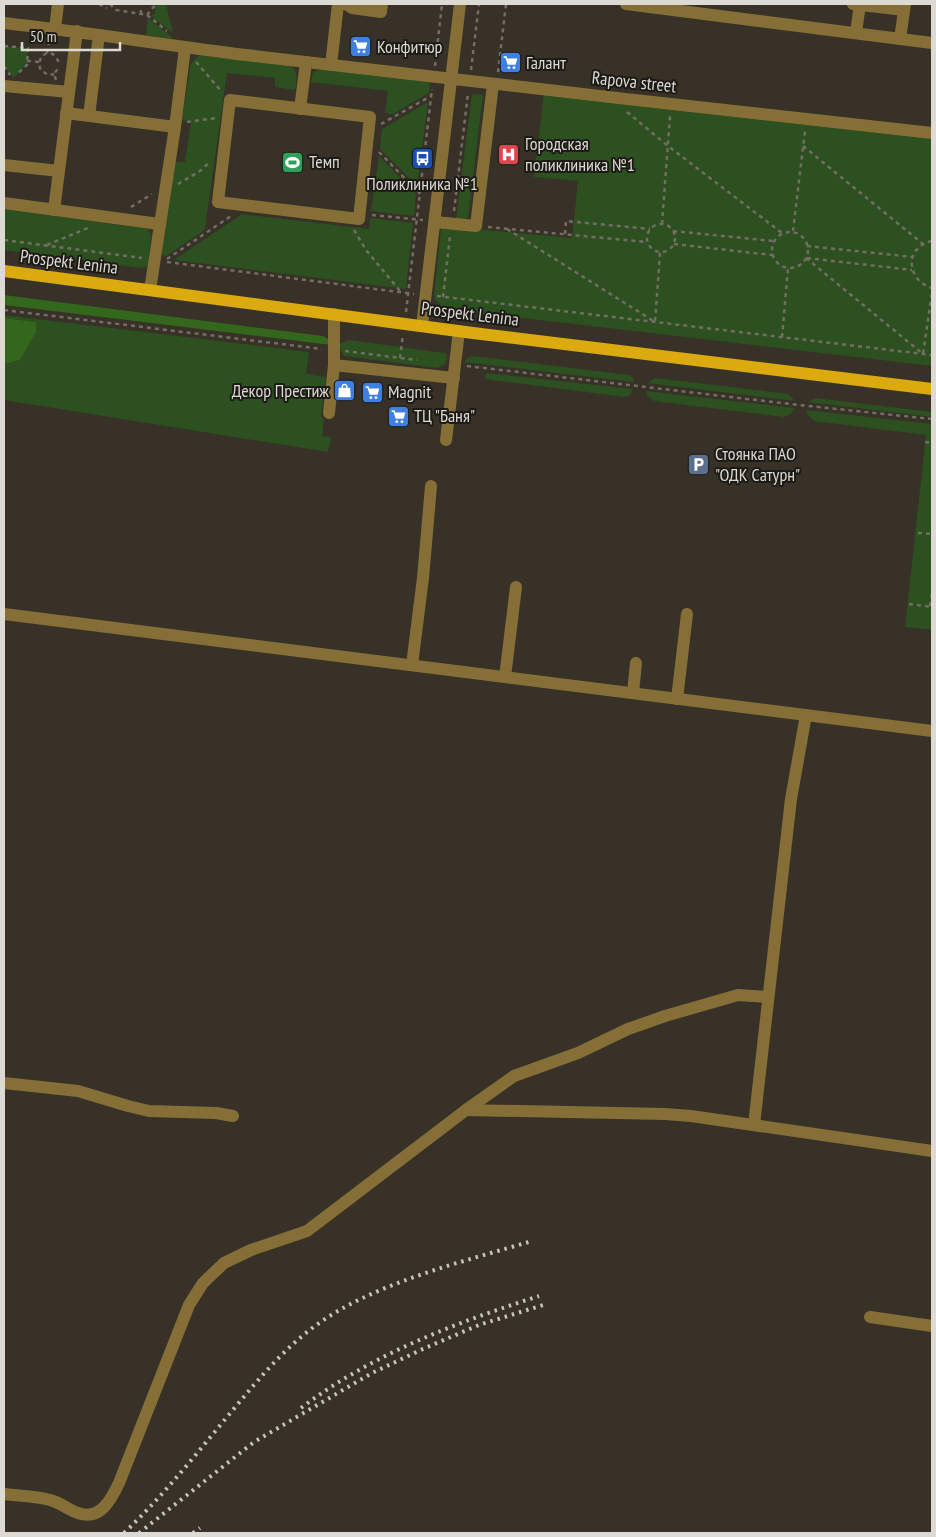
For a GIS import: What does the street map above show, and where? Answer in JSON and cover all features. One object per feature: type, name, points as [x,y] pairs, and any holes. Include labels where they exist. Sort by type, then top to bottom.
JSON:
[{"type":"main road","name":"Prospekt Lenina","points":[[4,271],[459,331],[932,389]]},
{"type":"street","points":[[53,32],[58,4]]},
{"type":"street","points":[[331,65],[338,4]]},
{"type":"street","points":[[346,4],[352,8],[381,12],[382,4]]},
{"type":"street","points":[[422,326],[460,4]]},
{"type":"street","points":[[626,4],[656,6],[932,43]]},
{"type":"street","points":[[856,33],[857,4],[904,7],[900,39]]},
{"type":"street","name":"Rapova street","points":[[4,23],[53,32],[77,31],[185,48],[434,78],[932,133]]},
{"type":"street","points":[[54,210],[66,113],[64,91],[77,31]]},
{"type":"street","points":[[89,116],[99,34]]},
{"type":"street","points":[[150,290],[185,48]]},
{"type":"street","points":[[300,109],[306,62]]},
{"type":"street","points":[[435,222],[476,226],[493,84]]},
{"type":"street","points":[[4,86],[64,91]]},
{"type":"street","points":[[230,100],[300,109],[370,117],[369,136],[354,215],[218,202],[230,100]]},
{"type":"street","points":[[66,113],[175,125]]},
{"type":"street","points":[[4,165],[59,171]]},
{"type":"street","points":[[4,203],[159,224]]},
{"type":"street","points":[[329,413],[334,364],[334,314]]},
{"type":"street","points":[[446,440],[459,331]]},
{"type":"street","points":[[334,364],[454,378]]},
{"type":"street","points":[[412,665],[423,578],[430,486]]},
{"type":"street","points":[[505,677],[516,587]]},
{"type":"street","points":[[4,614],[932,731]]},
{"type":"street","points":[[677,699],[687,614]]},
{"type":"street","points":[[633,693],[636,664]]},
{"type":"street","points":[[754,1125],[791,799],[806,715]]},
{"type":"street","points":[[4,1494],[52,1500],[78,1513],[91,1515],[102,1510],[112,1499],[119,1483],[189,1305],[203,1283],[224,1263],[251,1250],[307,1231],[466,1110],[514,1076],[578,1053],[628,1029],[665,1016],[738,995],[768,997]]},
{"type":"street","points":[[4,1083],[78,1091],[149,1111],[216,1113],[233,1116]]},
{"type":"street","points":[[466,1110],[665,1114],[932,1151]]},
{"type":"street","points":[[870,1317],[932,1326]]},
{"type":"path","points":[[99,4],[107,8]]},
{"type":"path","points":[[110,4],[116,10],[146,14],[168,32]]},
{"type":"path","points":[[146,14],[156,4]]},
{"type":"path","points":[[400,358],[442,4]]},
{"type":"path","points":[[443,297],[478,4]]},
{"type":"path","points":[[493,84],[498,72],[506,4]]},
{"type":"path","points":[[141,9],[141,14]]},
{"type":"path","points":[[47,53],[53,54],[59,60],[58,69],[54,74],[49,75],[41,71],[39,62],[41,57],[47,53],[53,32]]},
{"type":"path","points":[[4,46],[28,48],[27,65],[13,78],[4,66]]},
{"type":"path","points":[[185,48],[230,100]]},
{"type":"path","points":[[27,61],[39,62]]},
{"type":"path","points":[[54,74],[64,91]]},
{"type":"path","points":[[420,194],[369,136],[432,95]]},
{"type":"path","points":[[615,98],[619,106],[668,146],[782,233]]},
{"type":"path","points":[[662,224],[671,104]]},
{"type":"path","points":[[175,125],[228,117]]},
{"type":"path","points":[[793,231],[806,119]]},
{"type":"path","points":[[803,146],[923,244]]},
{"type":"path","points":[[166,188],[182,182],[200,171],[224,151]]},
{"type":"path","points":[[246,205],[164,261],[408,293],[932,355]]},
{"type":"path","points":[[400,292],[366,250],[354,215],[435,222]]},
{"type":"path","points":[[565,234],[566,221],[650,229]]},
{"type":"path","points":[[658,224],[662,224],[667,225],[673,231],[675,237],[674,244],[669,250],[660,253],[651,250],[647,242],[650,229],[658,224]]},
{"type":"path","points":[[476,226],[647,242]]},
{"type":"path","points":[[507,229],[655,322]]},
{"type":"path","points":[[673,231],[773,241]]},
{"type":"path","points":[[793,231],[804,238],[808,246],[806,258],[800,265],[788,268],[777,263],[772,255],[772,247],[773,241],[782,233],[793,231]]},
{"type":"path","points":[[4,240],[154,260]]},
{"type":"path","points":[[923,354],[932,290],[919,282],[912,270],[915,252],[923,244],[932,241]]},
{"type":"path","points":[[674,244],[772,255]]},
{"type":"path","points":[[808,246],[913,258]]},
{"type":"path","points":[[655,322],[660,253]]},
{"type":"path","points":[[806,258],[912,270]]},
{"type":"path","points":[[806,258],[923,354]]},
{"type":"path","points":[[782,337],[788,268]]},
{"type":"path","points":[[4,310],[419,360]]},
{"type":"path","points":[[455,365],[932,419]]},
{"type":"path","points":[[925,442],[932,443]]},
{"type":"path","points":[[918,533],[932,534]]},
{"type":"path","points":[[909,604],[931,606],[932,593]]},
{"type":"green space","points":[[158,4],[166,4],[173,33],[151,16],[155,13],[155,7]]},
{"type":"green space","points":[[148,18],[172,37],[172,39],[146,35]]},
{"type":"green space","points":[[4,46],[28,48],[27,65],[13,78],[4,66]]},
{"type":"green space","points":[[198,56],[289,65],[296,73],[295,90],[275,87],[275,78],[227,73],[205,228],[166,256],[160,255],[173,162],[185,162],[191,122],[182,120],[191,63]]},
{"type":"green space","points":[[321,69],[430,82],[429,93],[393,114],[385,113],[388,91],[311,82],[313,72]]},
{"type":"green space","points":[[472,94],[483,95],[468,217],[466,220],[456,220]]},
{"type":"green space","points":[[544,94],[932,138],[932,366],[445,309],[435,300],[434,294],[441,229],[463,228],[572,238],[578,181],[534,177]]},
{"type":"green space","points":[[428,102],[417,186],[380,149],[382,129]]},
{"type":"green space","points":[[379,156],[416,194],[414,216],[371,211]]},
{"type":"green space","points":[[4,209],[148,229],[151,236],[147,267],[142,268],[4,250]]},
{"type":"green space","points":[[242,214],[369,229],[370,218],[413,223],[406,289],[174,260]]},
{"type":"green space","points":[[4,295],[323,336],[328,339],[331,345],[4,305]]},
{"type":"green space","points":[[4,315],[309,352],[306,374],[326,377],[321,417],[324,419],[322,436],[331,437],[328,452],[4,400],[4,364],[20,360],[36,322],[4,318]]},
{"type":"green space","points":[[4,318],[36,322],[36,332],[20,360],[4,364]]},
{"type":"green space","points":[[349,340],[445,353],[447,359],[445,364],[437,368],[344,356],[339,347],[341,343]]},
{"type":"green space","points":[[473,356],[629,375],[633,378],[634,382],[464,362],[467,358]]},
{"type":"green space","points":[[486,373],[633,389],[630,395],[624,397],[485,379]]},
{"type":"green space","points":[[655,378],[788,394],[795,401],[647,383]]},
{"type":"green space","points":[[646,391],[794,408],[791,414],[784,417],[654,401],[647,395]]},
{"type":"green space","points":[[815,398],[932,412],[932,417],[808,402]]},
{"type":"green space","points":[[806,410],[932,424],[932,630],[905,627],[926,435],[814,421]]},
{"type":"railway","points":[[124,1533],[167,1489],[270,1367],[311,1329],[334,1313],[388,1287],[447,1266],[532,1241]]},
{"type":"railway","points":[[301,1408],[328,1389],[385,1356],[476,1317],[539,1296]]},
{"type":"railway","points":[[139,1533],[254,1442],[372,1373],[479,1325],[543,1305]]},
{"type":"railway","points":[[193,1533],[200,1528]]},
{"type":"place","name":"Конфитюр","points":[[361,47]]},
{"type":"place","name":"Галант","points":[[510,63]]},
{"type":"place","name":"Городская поликлиника №1","points":[[509,154]]},
{"type":"place","name":"Поликлиника №1","points":[[422,159]]},
{"type":"place","name":"Темп","points":[[293,162]]},
{"type":"place","name":"Декор Престиж","points":[[345,391]]},
{"type":"place","name":"Magnit","points":[[372,392]]},
{"type":"place","name":"ТЦ \"Баня\"","points":[[398,416]]},
{"type":"place","name":"Стоянка ПАО \"ОДК Сатурн\"","points":[[699,464]]}]
